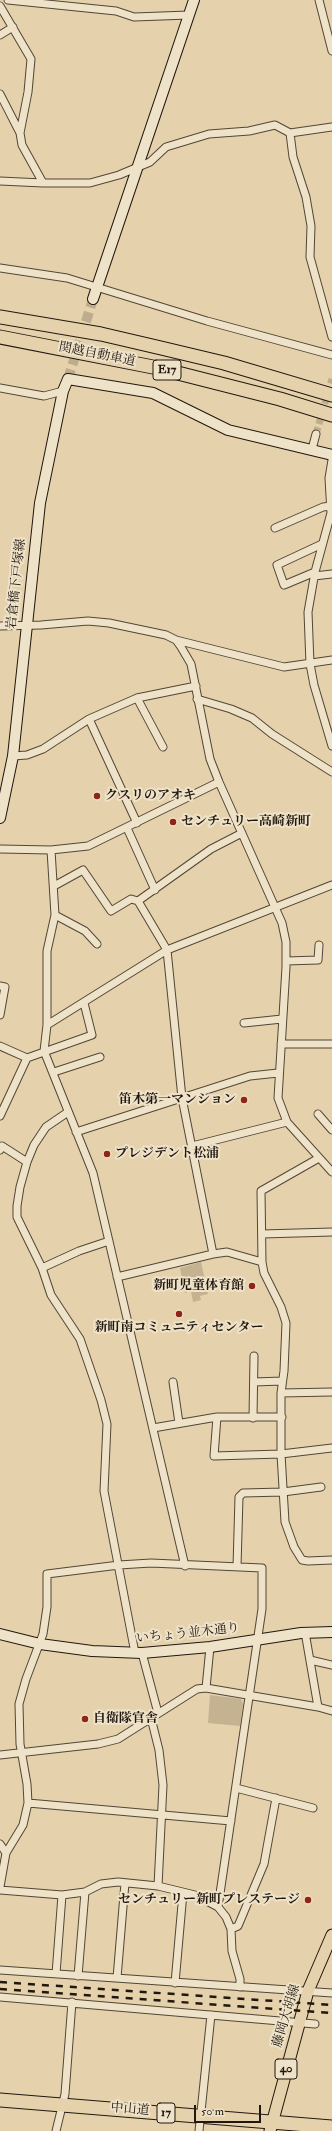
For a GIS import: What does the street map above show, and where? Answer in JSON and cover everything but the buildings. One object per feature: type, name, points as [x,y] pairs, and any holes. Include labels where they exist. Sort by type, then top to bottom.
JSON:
[{"type":"highway","name":"関越自動車道","points":[[0,317],[101,334],[161,348],[224,363],[332,395]]},
{"type":"highway","name":"関越自動車道","points":[[0,337],[158,368],[280,399],[332,416]]},
{"type":"highway","name":"中山道","points":[[0,2100],[201,2116],[270,2127],[332,2127]]},
{"type":"main road","name":"藤岡大胡線","points":[[270,2127],[308,1991],[332,1935]]},
{"type":"street","points":[[8,0],[116,11],[134,17],[189,15]]},
{"type":"street","points":[[93,300],[194,0]]},
{"type":"street","points":[[319,0],[332,51]]},
{"type":"street","points":[[0,6],[31,58],[28,92],[20,133],[22,145],[43,183]]},
{"type":"street","points":[[0,35],[13,27]]},
{"type":"street","points":[[0,94],[2,102],[20,133]]},
{"type":"street","points":[[0,181],[90,183],[119,175],[150,162],[166,147],[209,134],[249,131],[275,126],[290,133],[332,127]]},
{"type":"street","points":[[290,133],[294,157],[306,197],[311,226],[310,257],[332,338]]},
{"type":"street","points":[[0,268],[67,278],[207,321],[332,355]]},
{"type":"street","name":"岩倉橋下戸塚線","points":[[0,818],[13,756],[40,503],[63,391],[68,379],[153,393],[228,430],[312,449]]},
{"type":"street","points":[[0,388],[44,396],[63,391]]},
{"type":"street","points":[[316,434],[312,449],[332,455]]},
{"type":"street","points":[[332,460],[329,478],[331,513],[315,574],[308,612],[310,664],[318,703],[332,746]]},
{"type":"street","points":[[275,528],[323,507],[331,506]]},
{"type":"street","points":[[322,544],[277,565],[284,585],[315,574],[332,574]]},
{"type":"street","points":[[0,626],[88,621],[133,627],[176,640],[284,668],[332,660]]},
{"type":"street","points":[[176,640],[191,664],[210,759],[282,923],[286,942],[286,961],[278,1073],[278,1098],[287,1122],[332,1172]]},
{"type":"street","points":[[13,756],[26,755],[43,749],[89,720],[137,698],[196,686]]},
{"type":"street","points":[[137,698],[162,747]]},
{"type":"street","points":[[197,699],[231,709],[252,718],[272,734],[332,772]]},
{"type":"street","points":[[89,720],[137,823]]},
{"type":"street","points":[[0,849],[51,850],[88,846],[219,782]]},
{"type":"street","points":[[127,828],[155,890]]},
{"type":"street","points":[[138,901],[211,849],[242,833]]},
{"type":"street","points":[[51,850],[55,915],[47,951],[47,1025],[44,1051],[54,1072],[68,1112],[93,1173],[185,1566]]},
{"type":"street","points":[[54,886],[83,870],[112,911],[131,899],[138,901],[167,950],[182,1098],[213,1254]]},
{"type":"street","points":[[47,1025],[167,950],[275,906],[332,885]]},
{"type":"street","points":[[55,915],[85,931],[97,944]]},
{"type":"street","points":[[286,961],[318,960],[319,945]]},
{"type":"street","points":[[0,986],[5,987],[0,1015]]},
{"type":"street","points":[[0,1116],[27,1058],[92,1035],[84,1003]]},
{"type":"street","points":[[244,1023],[282,1019]]},
{"type":"street","points":[[281,1044],[332,1044]]},
{"type":"street","points":[[0,1046],[27,1058]]},
{"type":"street","points":[[54,1072],[100,1057]]},
{"type":"street","points":[[76,1132],[250,1076],[278,1073]]},
{"type":"street","points":[[68,1112],[46,1127],[34,1145],[26,1162],[17,1206],[17,1217],[42,1268],[51,1295],[80,1339],[101,1400],[107,1424],[104,1491],[139,1653],[158,1713]]},
{"type":"street","points":[[318,1114],[332,1130]]},
{"type":"street","points":[[192,1146],[287,1122]]},
{"type":"street","points":[[1,1147],[26,1162]]},
{"type":"street","points":[[319,1158],[261,1191],[262,1262],[264,1273],[281,1307],[286,1324],[284,1371],[281,1393],[281,1454],[285,1522],[294,1547],[302,1560],[332,1560]]},
{"type":"street","points":[[262,1234],[332,1232]]},
{"type":"street","points":[[42,1268],[79,1251],[109,1241]]},
{"type":"street","points":[[117,1277],[213,1254],[228,1252],[262,1262]]},
{"type":"street","points":[[253,1418],[254,1356]]},
{"type":"street","points":[[254,1382],[282,1381]]},
{"type":"street","points":[[173,1382],[179,1423]]},
{"type":"street","points":[[281,1393],[332,1392]]},
{"type":"street","points":[[153,1428],[217,1417],[282,1417]]},
{"type":"street","points":[[217,1417],[214,1456],[281,1454],[332,1448]]},
{"type":"street","points":[[237,1567],[239,1497],[243,1493],[283,1492],[322,1487]]},
{"type":"street","points":[[218,1907],[262,1609],[262,1568],[151,1564],[119,1565],[47,1574],[47,1607],[40,1644],[26,1679],[19,1704],[21,1752],[27,1784],[28,1803],[23,1825],[6,1853],[0,1889],[62,1895],[85,1892],[101,1884],[118,1882],[158,1886],[195,1895],[218,1907],[231,1929],[232,1951],[240,1978],[240,1986]]},
{"type":"street","points":[[306,1632],[318,1707]]},
{"type":"street","name":"いちょう並木通り","points":[[0,1634],[40,1644],[92,1651],[139,1653],[210,1647],[306,1632],[332,1632]]},
{"type":"street","points":[[206,1688],[210,1647]]},
{"type":"street","points":[[310,1660],[332,1665]]},
{"type":"street","points":[[0,1755],[98,1744],[118,1738],[197,1689],[206,1688],[249,1695],[318,1707],[332,1711]]},
{"type":"street","points":[[151,1718],[159,1750],[163,1785],[158,1886]]},
{"type":"street","points":[[236,1788],[313,1808]]},
{"type":"street","points":[[231,1929],[238,1926],[264,1864],[276,1798]]},
{"type":"street","points":[[28,1803],[230,1821]]},
{"type":"street","points":[[0,1844],[6,1853]]},
{"type":"street","points":[[117,1978],[125,1883]]},
{"type":"street","points":[[78,1976],[85,1892]]},
{"type":"street","points":[[175,1983],[183,1893]]},
{"type":"street","points":[[56,1974],[62,1895]]},
{"type":"street","points":[[0,1970],[332,1993]]},
{"type":"street","points":[[0,1997],[315,2024]]},
{"type":"street","points":[[56,2131],[63,2105],[72,2002]]},
{"type":"street","points":[[199,2131],[211,2015]]},
{"type":"shaded area","points":[[201,1262],[208,1294],[200,1296],[201,1300],[193,1302],[191,1291],[185,1293],[180,1268]]},
{"type":"shaded area","points":[[210,1695],[241,1699],[243,1704],[240,1726],[208,1723]]},
{"type":"tunnel","points":[[68,379],[93,299]]},
{"type":"tunnel","points":[[316,434],[332,379]]},
{"type":"railway","points":[[0,1982],[332,2005]]},
{"type":"railway","points":[[0,1989],[332,2013]]},
{"type":"place","name":"クスリのアオキ","points":[[97,796]]},
{"type":"place","name":"センチュリー高崎新町","points":[[173,822]]},
{"type":"place","name":"笛木第一マンション","points":[[244,1100]]},
{"type":"place","name":"プレジデント松浦","points":[[107,1154]]},
{"type":"place","name":"新町児童体育館","points":[[252,1286]]},
{"type":"place","name":"新町南コミュニティセンター","points":[[179,1314]]},
{"type":"place","name":"自衛隊官舎","points":[[85,1719]]},
{"type":"place","name":"センチュリー新町プレステージ","points":[[308,1900]]}]
